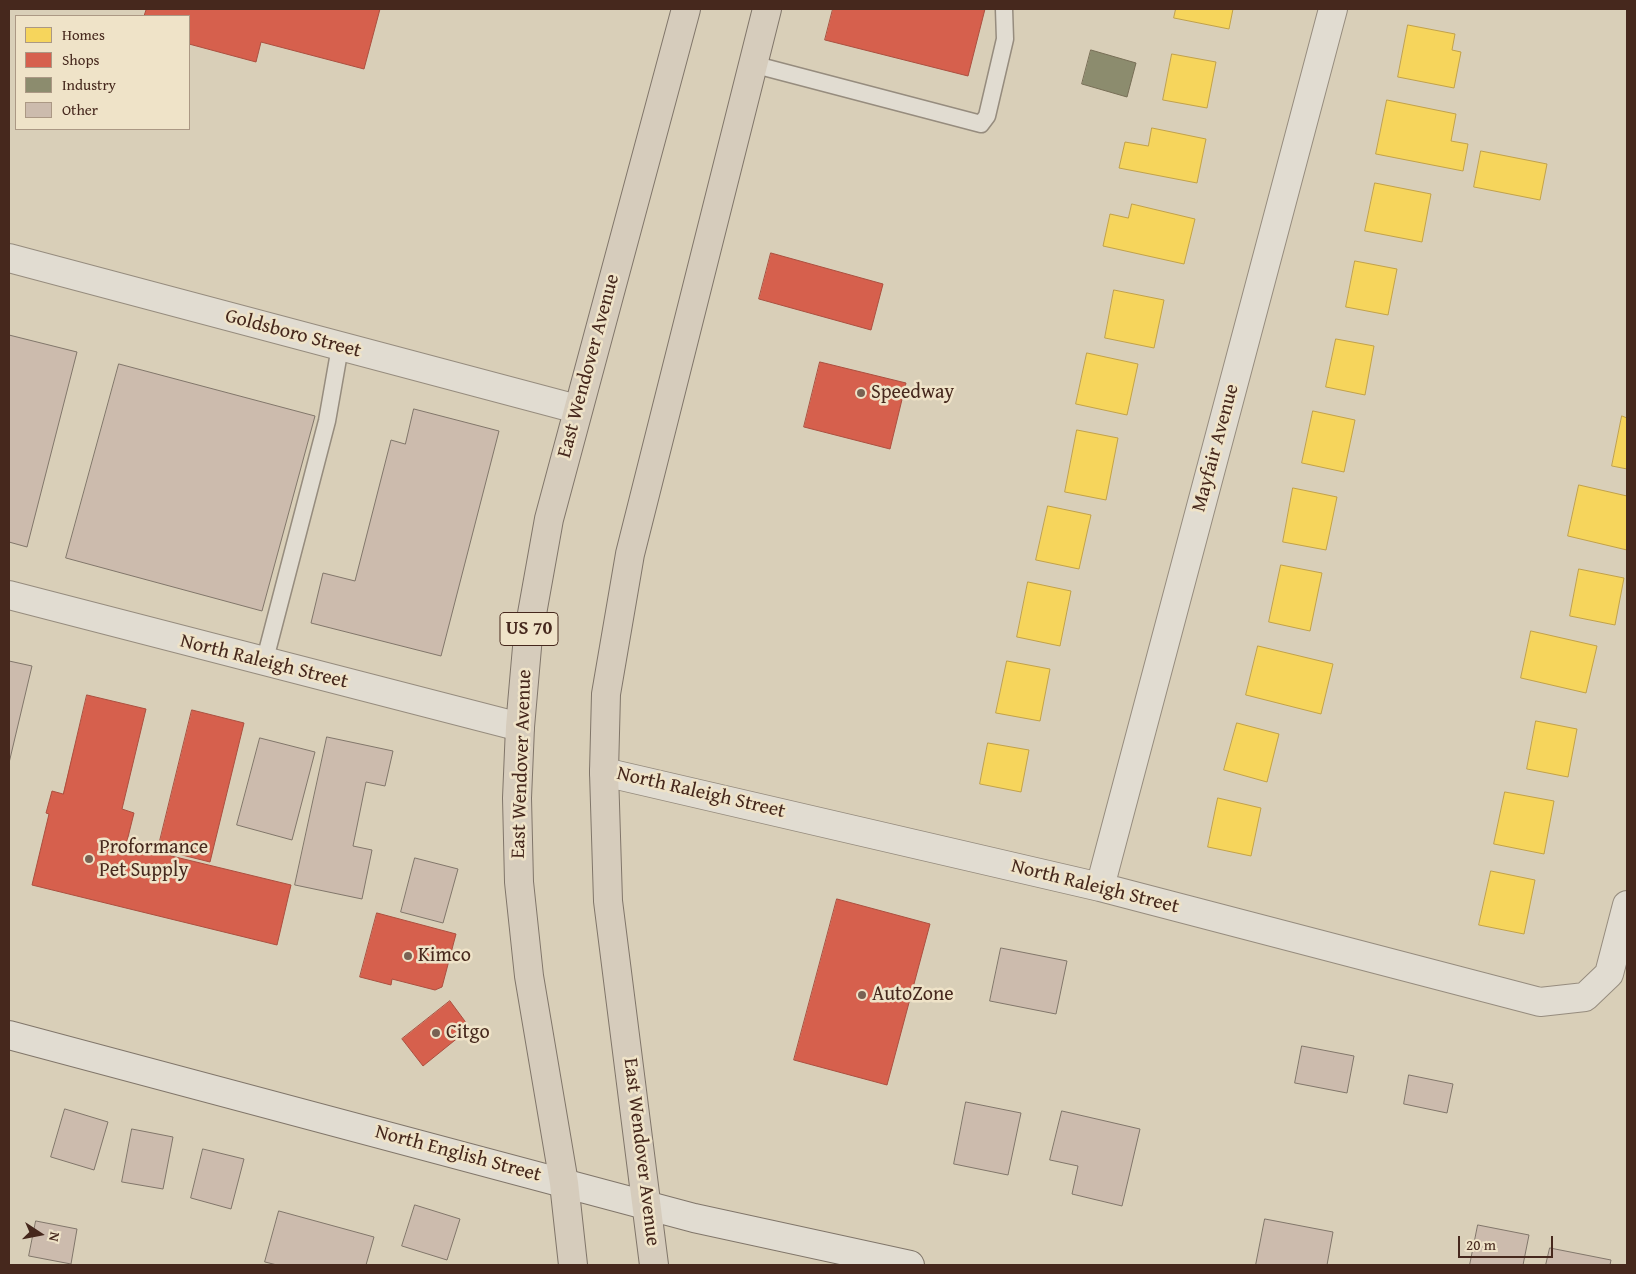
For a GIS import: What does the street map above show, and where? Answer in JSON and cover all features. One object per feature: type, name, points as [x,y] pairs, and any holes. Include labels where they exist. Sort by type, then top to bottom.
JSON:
[{"type":"highway","name":"East Wendover Avenue","points":[[573,1265],[564,1183],[529,976],[519,882],[517,798],[520,727],[528,636],[549,519],[686,9]]},
{"type":"highway","name":"East Wendover Avenue","points":[[654,1265],[648,1205],[608,901],[604,772],[606,694],[630,554],[720,203],[752,64],[767,9]]},
{"type":"street","name":"Mayfair Avenue","points":[[1100,887],[1333,9]]},
{"type":"street","name":"Goldsboro Street","points":[[9,258],[577,409]]},
{"type":"street","name":"North Raleigh Street","points":[[9,595],[520,727]]},
{"type":"street","name":"North Raleigh Street","points":[[604,772],[1100,887],[1540,1002],[1585,997],[1609,974],[1627,905]]},
{"type":"street","name":"North English Street","points":[[9,1035],[694,1218],[910,1265]]},
{"type":"lane","points":[[752,64],[981,124],[986,116],[1005,39],[1004,9]]},
{"type":"lane","points":[[264,662],[327,421],[340,347]]},
{"type":"building: Homes","points":[[1176,9],[1233,9],[1229,29],[1174,18]]},
{"type":"building: Homes","points":[[1408,25],[1455,34],[1452,50],[1461,52],[1454,88],[1398,77]]},
{"type":"building: Homes","points":[[1172,54],[1216,62],[1207,108],[1163,100]]},
{"type":"building: Homes","points":[[1387,100],[1456,114],[1451,141],[1468,144],[1463,171],[1376,154]]},
{"type":"building: Homes","points":[[1152,128],[1206,139],[1197,183],[1119,168],[1125,142],[1148,146]]},
{"type":"building: Homes","points":[[1481,151],[1547,164],[1540,200],[1474,187]]},
{"type":"building: Homes","points":[[1375,183],[1431,194],[1422,242],[1365,231]]},
{"type":"building: Homes","points":[[1132,204],[1195,219],[1184,264],[1103,246],[1110,214],[1128,218]]},
{"type":"building: Homes","points":[[1355,261],[1397,269],[1388,315],[1346,307]]},
{"type":"building: Homes","points":[[1114,290],[1164,300],[1154,348],[1105,338]]},
{"type":"building: Homes","points":[[1336,339],[1374,346],[1365,395],[1326,387]]},
{"type":"building: Homes","points":[[1087,353],[1138,364],[1127,415],[1076,404]]},
{"type":"building: Homes","points":[[1313,411],[1355,420],[1344,472],[1302,463]]},
{"type":"building: Homes","points":[[1622,416],[1627,418],[1627,469],[1612,466]]},
{"type":"building: Homes","points":[[1077,430],[1118,438],[1106,500],[1065,492]]},
{"type":"building: Homes","points":[[1579,485],[1627,496],[1627,550],[1568,536]]},
{"type":"building: Homes","points":[[1293,488],[1337,497],[1326,550],[1283,542]]},
{"type":"building: Homes","points":[[1048,506],[1091,515],[1079,569],[1036,560]]},
{"type":"building: Homes","points":[[1281,565],[1322,573],[1310,631],[1269,622]]},
{"type":"building: Homes","points":[[1579,569],[1624,578],[1615,625],[1570,616]]},
{"type":"building: Homes","points":[[1028,582],[1071,591],[1060,646],[1017,637]]},
{"type":"building: Homes","points":[[1531,631],[1597,646],[1586,693],[1521,678]]},
{"type":"building: Homes","points":[[1258,646],[1333,664],[1321,714],[1246,695]]},
{"type":"building: Homes","points":[[1007,661],[1050,669],[1040,721],[996,713]]},
{"type":"building: Homes","points":[[1536,721],[1577,729],[1568,777],[1527,769]]},
{"type":"building: Homes","points":[[1237,723],[1279,734],[1267,782],[1224,770]]},
{"type":"building: Homes","points":[[988,743],[1029,750],[1021,792],[980,784]]},
{"type":"building: Homes","points":[[1505,792],[1554,801],[1544,854],[1494,844]]},
{"type":"building: Homes","points":[[1218,798],[1261,808],[1251,856],[1208,847]]},
{"type":"building: Homes","points":[[1491,871],[1535,880],[1524,934],[1479,925]]},
{"type":"building: Shops","points":[[143,9],[380,9],[364,69],[261,42],[256,62],[190,44],[190,15],[144,15],[146,10]]},
{"type":"building: Shops","points":[[833,9],[985,9],[968,76],[825,40]]},
{"type":"building: Shops","points":[[771,253],[883,284],[871,330],[759,299]]},
{"type":"building: Shops","points":[[820,362],[906,383],[890,449],[804,427]]},
{"type":"building: Shops","points":[[87,695],[146,709],[122,809],[134,813],[126,845],[291,885],[277,945],[32,885],[49,814],[46,813],[52,791],[63,794]]},
{"type":"building: Shops","points":[[192,710],[244,723],[210,862],[158,849]]},
{"type":"building: Shops","points":[[837,899],[930,924],[887,1085],[794,1060]]},
{"type":"building: Shops","name":"Kimco","points":[[377,913],[456,934],[442,987],[435,990],[392,979],[391,985],[360,977]]},
{"type":"building: Shops","name":"Citgo","points":[[450,1001],[470,1028],[423,1066],[402,1039]]},
{"type":"building: Industry","points":[[1091,50],[1136,63],[1127,97],[1082,84]]},
{"type":"building: Other","points":[[9,335],[77,352],[27,547],[9,542]]},
{"type":"building: Other","points":[[119,364],[315,416],[262,611],[66,558]]},
{"type":"building: Other","points":[[414,409],[499,431],[441,656],[311,623],[323,573],[355,581],[391,440],[405,444]]},
{"type":"building: Other","points":[[9,661],[32,666],[9,763]]},
{"type":"building: Other","points":[[327,737],[393,751],[385,786],[366,782],[353,846],[372,850],[362,899],[295,885]]},
{"type":"building: Other","points":[[260,738],[315,752],[292,840],[237,825]]},
{"type":"building: Other","points":[[415,858],[458,869],[443,923],[401,912]]},
{"type":"building: Other","points":[[1001,948],[1067,961],[1056,1014],[990,1001]]},
{"type":"building: Other","points":[[1302,1046],[1354,1056],[1347,1093],[1295,1083]]},
{"type":"building: Other","points":[[1409,1075],[1453,1084],[1447,1113],[1404,1104]]},
{"type":"building: Other","points":[[966,1102],[1021,1113],[1008,1175],[954,1164]]},
{"type":"building: Other","points":[[65,1109],[108,1122],[94,1170],[51,1157]]},
{"type":"building: Other","points":[[1062,1111],[1140,1129],[1122,1206],[1072,1194],[1078,1166],[1050,1160]]},
{"type":"building: Other","points":[[132,1129],[173,1137],[163,1189],[122,1182]]},
{"type":"building: Other","points":[[203,1149],[244,1159],[231,1209],[191,1198]]},
{"type":"building: Other","points":[[415,1205],[460,1219],[447,1260],[402,1246]]},
{"type":"building: Other","points":[[279,1211],[374,1237],[366,1265],[277,1265],[265,1262]]},
{"type":"building: Other","points":[[1265,1219],[1333,1232],[1327,1265],[1256,1265]]},
{"type":"building: Other","points":[[36,1221],[77,1229],[71,1264],[29,1256]]},
{"type":"building: Other","points":[[1478,1225],[1529,1235],[1523,1265],[1470,1265]]},
{"type":"building: Other","points":[[1550,1248],[1611,1260],[1610,1265],[1546,1265]]},
{"type":"place","name":"Speedway","points":[[861,393]]},
{"type":"place","name":"Proformance Pet Supply","points":[[89,859]]},
{"type":"place","name":"Kimco","points":[[408,956]]},
{"type":"place","name":"AutoZone","points":[[862,995]]},
{"type":"place","name":"Citgo","points":[[436,1033]]}]
